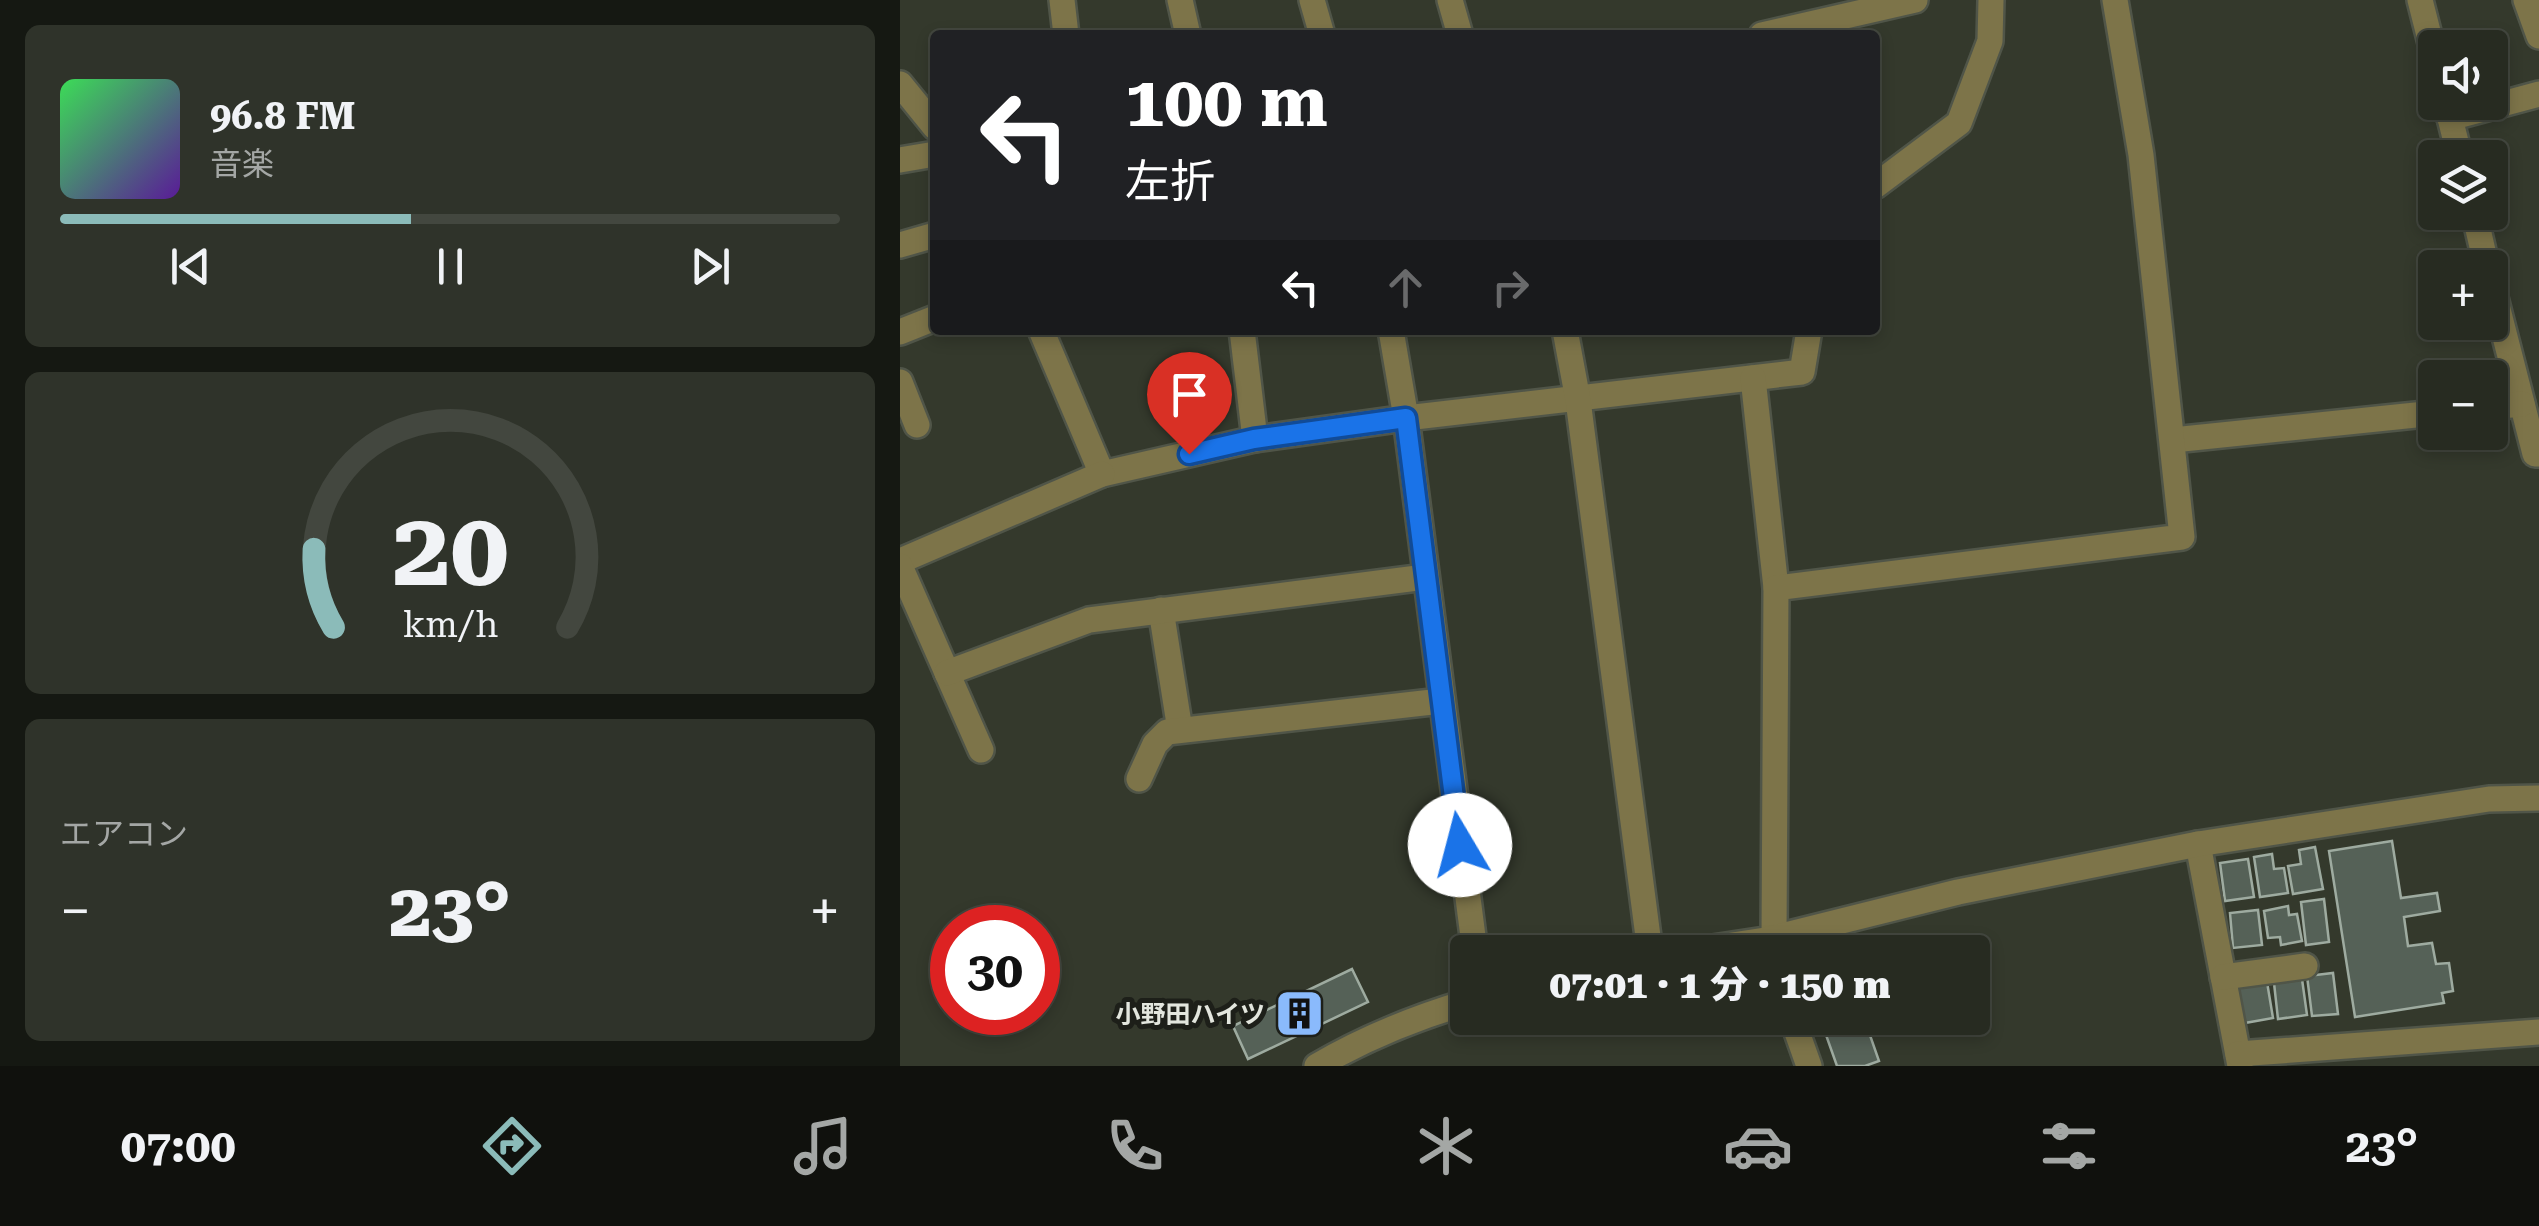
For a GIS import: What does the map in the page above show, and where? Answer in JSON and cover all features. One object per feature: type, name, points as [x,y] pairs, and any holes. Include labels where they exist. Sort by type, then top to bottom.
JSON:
[{"type":"street","points":[[1062,0],[1065,30]]},
{"type":"street","points":[[1180,0],[1187,30]]},
{"type":"street","points":[[1312,0],[1321,30]]},
{"type":"street","points":[[1450,0],[1459,30]]},
{"type":"street","points":[[1784,30],[1915,0]]},
{"type":"street","points":[[1880,182],[1959,123],[1990,41],[1991,0]]},
{"type":"street","points":[[1776,588],[2182,537],[2141,155],[2115,0]]},
{"type":"street","points":[[2420,0],[2428,30]]},
{"type":"street","points":[[2526,0],[2539,36]]},
{"type":"street","points":[[900,84],[930,122]]},
{"type":"street","points":[[2508,99],[2539,94]]},
{"type":"street","points":[[900,160],[930,155]]},
{"type":"street","points":[[900,244],[930,236]]},
{"type":"street","points":[[900,332],[930,320]]},
{"type":"street","points":[[1043,335],[1102,474]]},
{"type":"street","points":[[1243,335],[1254,439]]},
{"type":"street","points":[[1392,335],[1473,935]]},
{"type":"street","points":[[1566,335],[1578,400],[1648,935]]},
{"type":"street","points":[[981,750],[900,563],[1102,474],[1254,439],[1802,372],[1808,335]]},
{"type":"street","points":[[2506,340],[2534,454],[2539,454]]},
{"type":"street","points":[[1752,378],[1776,588],[1769,935]]},
{"type":"street","points":[[900,382],[917,425]]},
{"type":"street","points":[[2508,405],[2522,404]]},
{"type":"street","points":[[2174,440],[2418,415]]},
{"type":"street","points":[[947,673],[1089,620],[1426,576]]},
{"type":"street","points":[[1161,610],[1180,730]]},
{"type":"street","points":[[1139,780],[1155,744],[1167,732],[1441,701]]},
{"type":"street","points":[[1799,935],[1958,892],[2198,844],[2489,798],[2539,798]]},
{"type":"street","points":[[2198,844],[2239,1060],[2539,1032]]},
{"type":"street","points":[[2223,977],[2305,966]]},
{"type":"street","points":[[1317,1066],[1354,1045],[1450,1007]]},
{"type":"street","points":[[1798,1035],[1809,1066]]},
{"type":"building","points":[[2392,841],[2401,898],[2437,893],[2440,911],[2404,917],[2408,946],[2432,943],[2436,964],[2449,963],[2453,991],[2442,993],[2444,1003],[2355,1017],[2329,851]]},
{"type":"building","points":[[2315,847],[2323,889],[2293,894],[2288,866],[2301,864],[2299,850]]},
{"type":"building","points":[[2272,854],[2274,869],[2284,868],[2288,893],[2260,897],[2254,857]]},
{"type":"building","points":[[2248,859],[2254,897],[2225,901],[2220,863]]},
{"type":"building","points":[[2324,899],[2329,942],[2306,945],[2301,902]]},
{"type":"building","points":[[2288,906],[2289,915],[2297,914],[2302,941],[2281,945],[2280,937],[2268,938],[2264,911]]},
{"type":"building","points":[[2258,910],[2262,945],[2233,948],[2230,913]]},
{"type":"building","name":"小野田ハイツ","points":[[1352,969],[1368,1002],[1248,1059],[1233,1026]]},
{"type":"building","points":[[2333,973],[2338,1014],[2312,1016],[2307,976]]},
{"type":"building","points":[[2302,979],[2307,1015],[2278,1019],[2274,983]]},
{"type":"building","points":[[2267,982],[2273,1018],[2245,1023],[2238,987]]},
{"type":"building","points":[[1826,1035],[1870,1035],[1879,1061],[1865,1066],[1837,1066]]},
{"type":"place","name":"小野田ハイツ","points":[[1300,1014]]},
{"type":"route","points":[[1189,454],[1254,439],[1406,418],[1460,845]]}]
